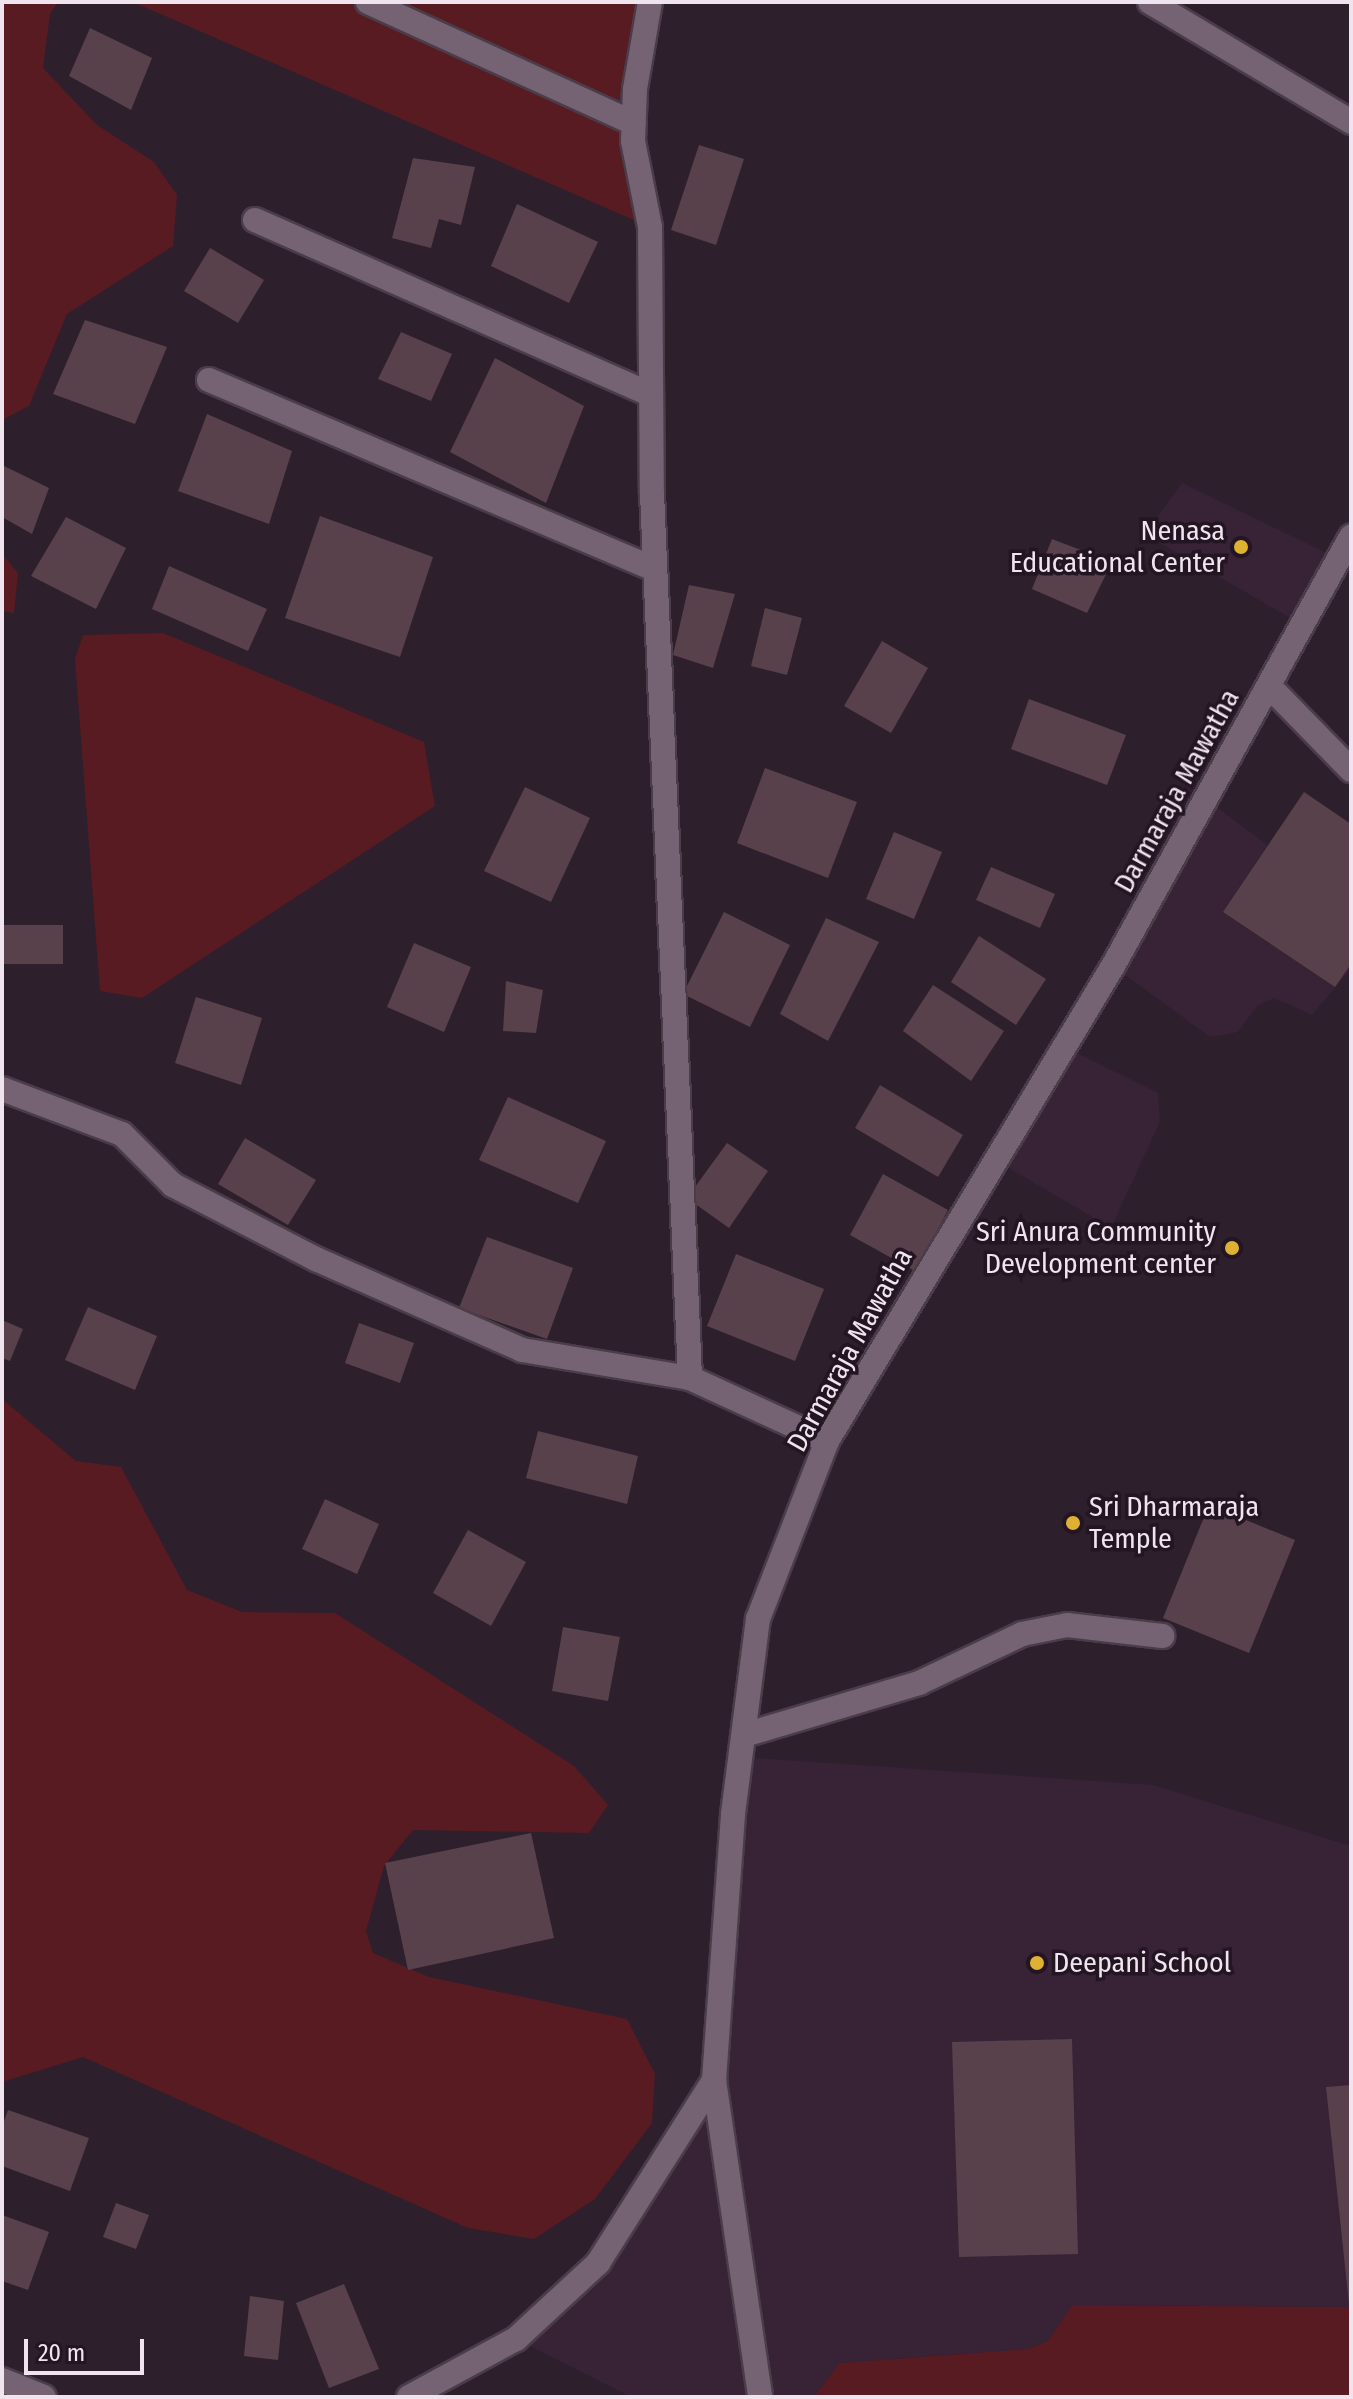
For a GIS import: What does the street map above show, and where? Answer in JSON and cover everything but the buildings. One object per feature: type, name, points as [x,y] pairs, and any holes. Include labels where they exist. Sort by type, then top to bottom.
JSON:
[{"type":"street","points":[[368,2],[634,123]]},
{"type":"street","points":[[650,2],[634,123],[650,227],[655,569],[690,1378]]},
{"type":"street","points":[[1150,2],[1351,122]]},
{"type":"street","points":[[255,220],[651,395]]},
{"type":"street","points":[[209,380],[655,569]]},
{"type":"street","name":"Darmaraja Mawatha","points":[[409,2397],[516,2339],[598,2263],[714,2080],[744,1735],[758,1619],[827,1441],[1113,966],[1351,537]]},
{"type":"street","points":[[1270,687],[1351,770]]},
{"type":"street","points":[[2,1089],[122,1134],[173,1185],[316,1259],[522,1350],[690,1378],[827,1441]]},
{"type":"street","points":[[744,1735],[919,1683],[1022,1634],[1067,1625],[1162,1636]]},
{"type":"street","points":[[714,2080],[760,2397]]},
{"type":"street","points":[[2,2380],[44,2397]]},
{"type":"shaded area","points":[[2,2],[58,2],[50,14],[43,68],[97,125],[154,162],[177,195],[173,246],[67,314],[29,406],[2,420]]},
{"type":"shaded area","points":[[133,2],[650,2],[635,89],[650,227]]},
{"type":"shaded area","name":"Nenasa Educational Center","points":[[1182,483],[1333,556],[1292,619],[1151,538],[1158,516]]},
{"type":"shaded area","points":[[2,554],[18,573],[14,613],[2,611]]},
{"type":"shaded area","points":[[163,633],[424,742],[435,806],[142,998],[100,991],[75,659],[83,635]]},
{"type":"shaded area","points":[[1207,800],[1351,907],[1351,969],[1312,1015],[1274,998],[1258,1005],[1238,1032],[1210,1037],[1113,966]]},
{"type":"shaded area","points":[[1065,1047],[1158,1093],[1160,1122],[1111,1228],[995,1160]]},
{"type":"shaded area","points":[[2,1399],[76,1461],[121,1467],[187,1590],[242,1612],[335,1613],[574,1766],[608,1805],[589,1833],[413,1830],[384,1866],[366,1931],[373,1953],[429,1977],[627,2019],[655,2074],[652,2123],[595,2199],[534,2239],[468,2228],[83,2057],[2,2082]]},
{"type":"shaded area","name":"Deepani School","points":[[741,1757],[1153,1785],[1351,1846],[1351,2307],[1072,2305],[1048,2341],[1027,2349],[839,2363],[814,2397],[631,2397],[516,2339],[598,2263],[714,2080]]},
{"type":"shaded area","points":[[1072,2305],[1351,2307],[1351,2397],[814,2397],[839,2363],[1027,2349],[1048,2341]]},
{"type":"place","name":"Nenasa Educational Center","points":[[1241,547]]},
{"type":"place","name":"Sri Anura Community Development center","points":[[1232,1248]]},
{"type":"place","name":"Sri Dharmaraja Temple","points":[[1073,1523]]},
{"type":"place","name":"Deepani School","points":[[1037,1963]]}]
